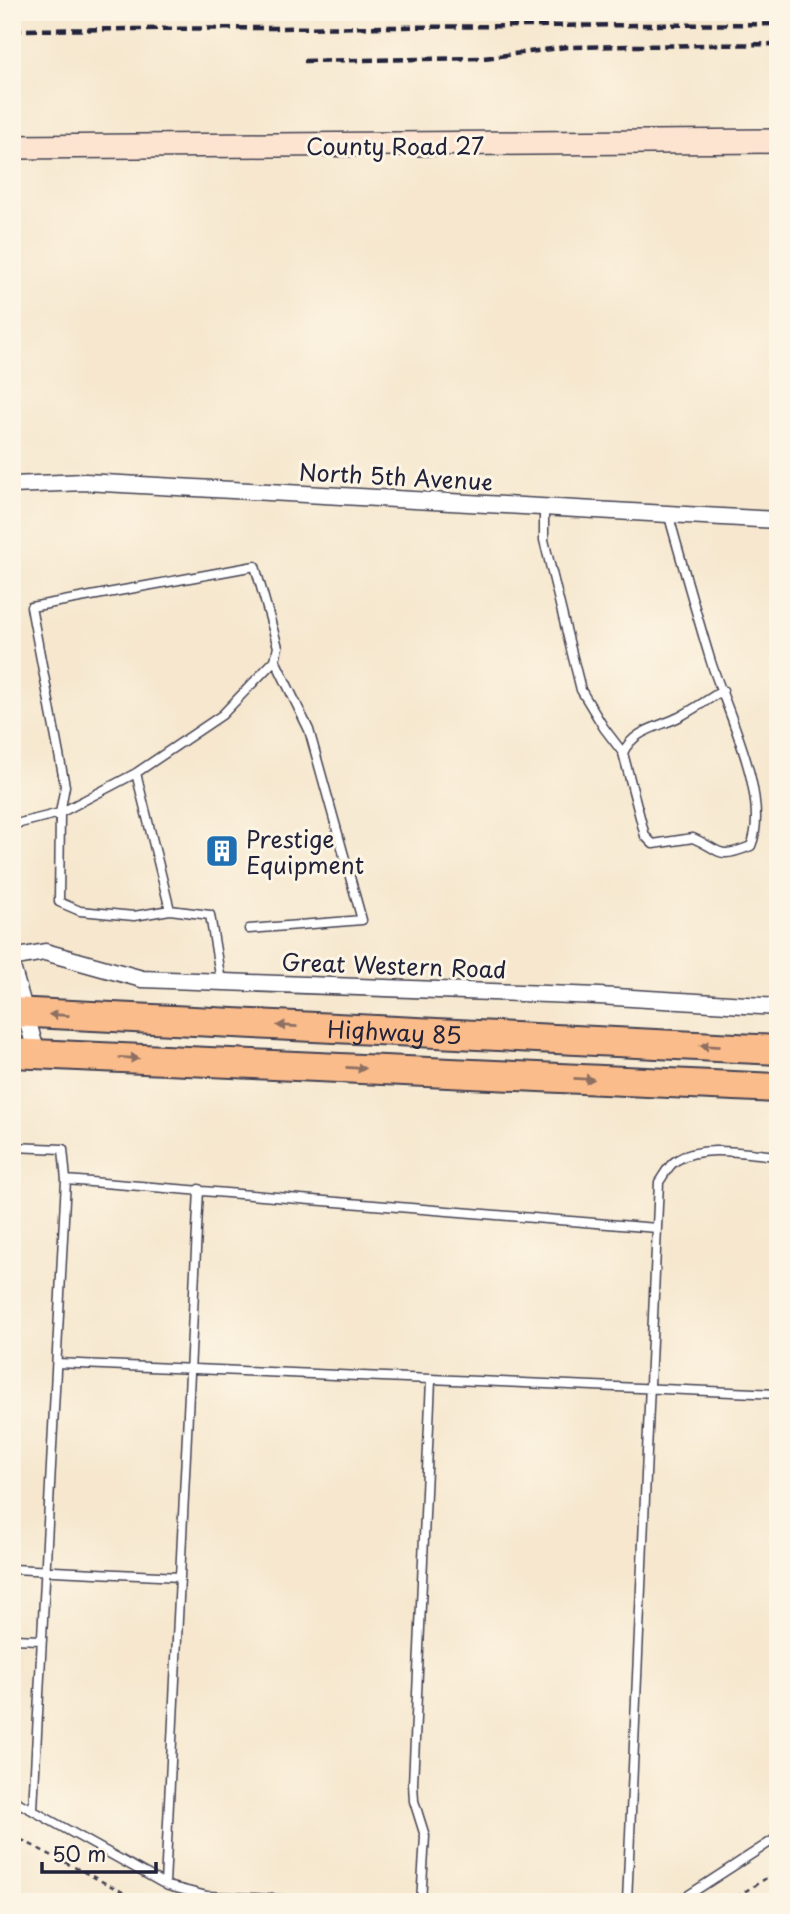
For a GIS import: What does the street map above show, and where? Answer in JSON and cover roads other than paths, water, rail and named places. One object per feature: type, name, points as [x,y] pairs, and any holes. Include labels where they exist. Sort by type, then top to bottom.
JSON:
[{"type":"highway","name":"Highway 85","points":[[18,1013],[778,1050]]},
{"type":"highway","name":"Highway 85","points":[[24,1053],[778,1088]]},
{"type":"street","name":"County Road 27","points":[[12,147],[778,141]]},
{"type":"street","name":"North 5th Avenue","points":[[12,485],[85,482],[778,520]]},
{"type":"street","name":"Great Western Road","points":[[12,958],[45,952],[142,979],[599,996],[778,1007]]},
{"type":"street","points":[[12,967],[24,1053]]},
{"type":"lane","points":[[544,507],[549,563],[581,690],[623,753],[649,842],[657,845],[693,838],[715,853],[725,854],[751,846],[755,836],[755,800],[668,513]]},
{"type":"lane","points":[[12,825],[60,813],[136,773],[222,715],[275,660],[278,646],[255,566],[31,607],[65,786],[60,813],[59,902],[80,911],[134,916],[170,910],[210,915],[221,981]]},
{"type":"lane","points":[[249,929],[362,920],[309,730],[275,660]]},
{"type":"lane","points":[[623,753],[628,743],[639,734],[681,716],[723,690]]},
{"type":"lane","points":[[136,773],[170,910]]},
{"type":"lane","points":[[12,1147],[63,1149],[66,1180],[33,1809]]},
{"type":"lane","points":[[627,1902],[659,1182],[674,1161],[687,1155],[712,1153],[778,1156]]},
{"type":"lane","points":[[66,1180],[657,1228]]},
{"type":"lane","points":[[165,1884],[199,1189]]},
{"type":"lane","points":[[57,1363],[778,1394]]},
{"type":"lane","points":[[421,1902],[425,1836],[414,1801],[413,1784],[431,1380]]},
{"type":"lane","points":[[12,1569],[180,1577]]},
{"type":"lane","points":[[12,1639],[42,1640]]},
{"type":"lane","points":[[12,1799],[165,1884],[206,1896],[342,1902]]},
{"type":"lane","points":[[673,1902],[687,1896],[778,1837]]},
{"type":"railway","points":[[12,30],[778,24]]},
{"type":"railway","points":[[304,61],[484,58],[566,47],[778,44]]},
{"type":"place","name":"Prestige Equipment","points":[[222,851]]}]
